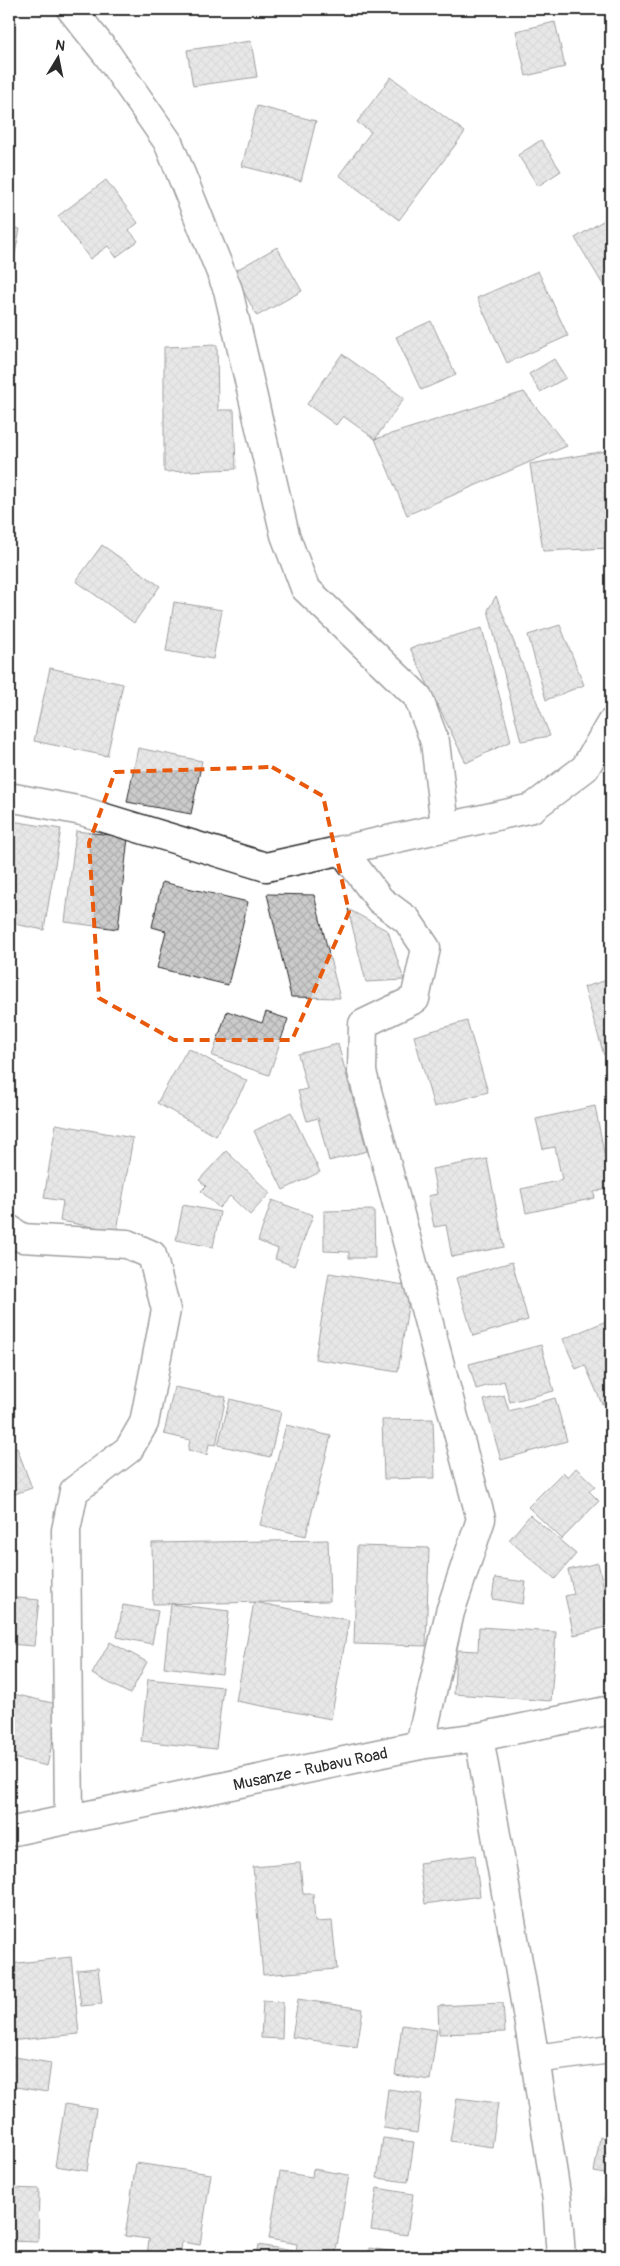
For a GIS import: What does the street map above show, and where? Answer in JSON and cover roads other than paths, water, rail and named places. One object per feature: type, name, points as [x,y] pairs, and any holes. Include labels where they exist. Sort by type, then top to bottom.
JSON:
[{"type":"main road","points":[[71,9],[107,54],[168,142],[228,290],[284,535],[305,588],[418,697],[436,742],[445,826]]},
{"type":"main road","points":[[9,796],[82,810],[266,866],[532,808],[585,768],[611,723]]},
{"type":"main road","points":[[342,850],[380,900],[407,920],[426,948],[415,998],[363,1024],[362,1072],[481,1519],[450,1612],[420,1745]]},
{"type":"main road","points":[[9,1228],[22,1238],[127,1244],[152,1255],[166,1310],[144,1423],[129,1449],[74,1491],[66,1530],[68,1819]]},
{"type":"main road","name":"Musanze - Rubavu Road","points":[[9,1832],[420,1745],[479,1737],[611,1710]]},
{"type":"main road","points":[[479,1737],[535,2059],[556,2200],[561,2257]]},
{"type":"main road","points":[[535,2059],[611,2049]]}]
